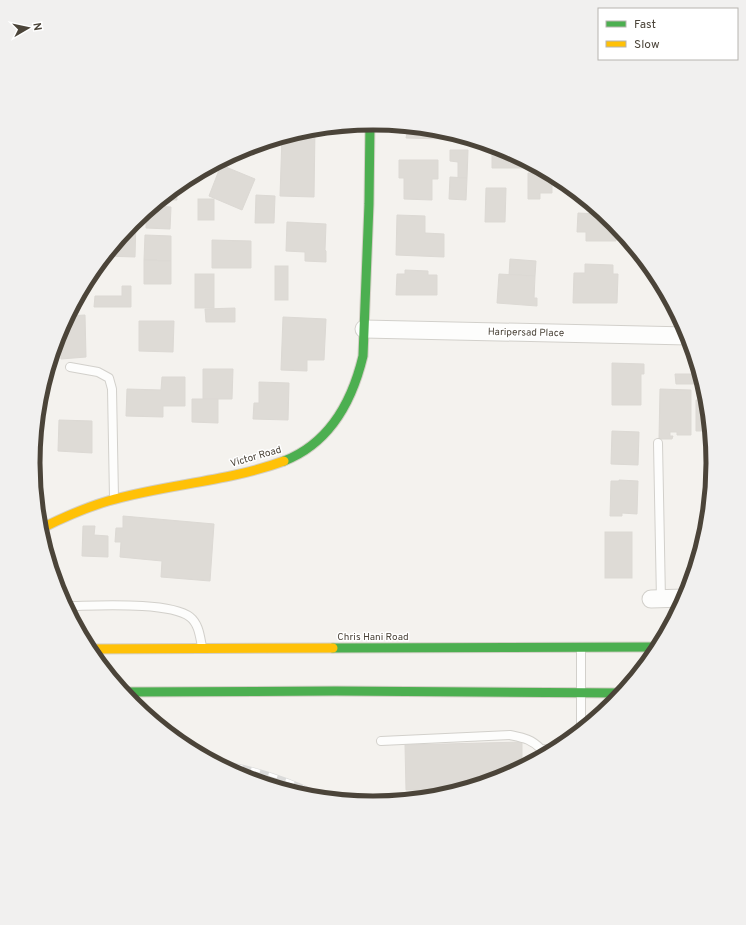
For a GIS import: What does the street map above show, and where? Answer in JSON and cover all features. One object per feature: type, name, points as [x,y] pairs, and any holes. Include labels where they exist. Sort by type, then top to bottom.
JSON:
[{"type":"main road","name":"Victor Road","points":[[46,526],[114,499],[250,472],[283,462],[311,446],[334,425],[351,395],[358,377],[363,356],[370,130]]},
{"type":"main road","name":"Chris Hani Road","points":[[97,649],[651,647]]},
{"type":"main road","points":[[132,692],[613,693]]},
{"type":"street","name":"Haripersad Place","points":[[364,329],[681,336]]},
{"type":"street","points":[[656,600],[677,598]]},
{"type":"lane","points":[[70,367],[98,372],[108,378],[112,389],[114,499]]},
{"type":"lane","points":[[656,600],[658,442]]},
{"type":"lane","points":[[72,606],[136,605],[186,614],[196,623],[202,649]]},
{"type":"lane","points":[[581,646],[581,723]]},
{"type":"lane","points":[[381,741],[510,735],[527,738],[534,743],[539,751]]},
{"type":"building","points":[[399,130],[416,132],[443,137],[443,139],[406,138],[407,133],[399,133]]},
{"type":"building","points":[[315,135],[314,197],[280,196],[282,142]]},
{"type":"building","points":[[450,150],[468,150],[467,178],[458,178],[458,162],[450,161]]},
{"type":"building","points":[[492,152],[526,167],[526,168],[492,168]]},
{"type":"building","points":[[399,160],[438,160],[438,179],[432,179],[432,200],[404,199],[404,178],[399,178]]},
{"type":"building","points":[[223,166],[255,179],[242,210],[209,196],[220,167]]},
{"type":"building","points":[[528,173],[538,173],[552,182],[552,193],[540,193],[540,199],[528,199]]},
{"type":"building","points":[[450,177],[467,178],[466,200],[449,199]]},
{"type":"building","points":[[486,188],[506,188],[505,222],[485,222]]},
{"type":"building","points":[[177,194],[177,200],[168,200]]},
{"type":"building","points":[[256,195],[275,196],[274,223],[255,223]]},
{"type":"building","points":[[198,199],[214,199],[214,220],[198,220]]},
{"type":"building","points":[[160,206],[171,207],[170,229],[146,228],[146,219],[153,212]]},
{"type":"building","points":[[578,213],[595,214],[616,236],[616,241],[586,241],[586,232],[577,232]]},
{"type":"building","points":[[397,215],[425,216],[425,233],[444,234],[444,257],[396,255]]},
{"type":"building","points":[[287,222],[326,224],[326,262],[305,261],[305,252],[286,251]]},
{"type":"building","points":[[136,229],[135,257],[112,256]]},
{"type":"building","points":[[145,235],[171,236],[171,261],[144,260]]},
{"type":"building","points":[[212,240],[251,241],[251,268],[212,268]]},
{"type":"building","points":[[510,259],[536,261],[535,276],[509,275]]},
{"type":"building","points":[[144,260],[171,261],[171,284],[144,284]]},
{"type":"building","points":[[585,264],[613,265],[613,274],[618,274],[617,303],[573,303],[574,273],[585,273]]},
{"type":"building","points":[[275,266],[288,266],[288,300],[275,300]]},
{"type":"building","points":[[405,270],[428,271],[428,275],[437,275],[437,295],[396,295],[397,274],[405,274]]},
{"type":"building","points":[[195,274],[214,274],[214,308],[195,308]]},
{"type":"building","points":[[499,274],[535,276],[534,298],[537,298],[537,306],[497,303]]},
{"type":"building","points":[[122,286],[131,286],[131,307],[94,307],[95,296],[122,296]]},
{"type":"building","points":[[235,308],[235,322],[206,322],[205,309]]},
{"type":"building","points":[[85,315],[86,357],[61,359],[60,349],[74,316]]},
{"type":"building","points":[[283,317],[326,319],[324,360],[307,360],[307,371],[281,370]]},
{"type":"building","points":[[139,321],[174,321],[173,352],[139,351]]},
{"type":"building","points":[[612,363],[644,364],[644,374],[641,374],[641,405],[612,405]]},
{"type":"building","points":[[203,369],[233,369],[232,399],[203,399]]},
{"type":"building","points":[[675,374],[694,374],[694,384],[676,384]]},
{"type":"building","points":[[162,377],[185,377],[185,406],[163,406],[163,417],[126,416],[127,389],[161,390]]},
{"type":"building","points":[[259,382],[289,383],[288,420],[253,419],[254,403],[259,403]]},
{"type":"building","points":[[660,389],[691,390],[691,435],[677,435],[677,432],[670,432],[670,436],[673,436],[672,439],[659,439]]},
{"type":"building","points":[[700,398],[704,431],[696,431],[696,400],[700,400]]},
{"type":"building","points":[[192,399],[218,399],[218,423],[192,422]]},
{"type":"building","points":[[59,420],[92,421],[92,453],[58,451]]},
{"type":"building","points":[[612,431],[639,432],[638,465],[611,464]]},
{"type":"building","points":[[611,481],[638,481],[637,514],[622,513],[622,516],[610,516]]},
{"type":"building","points":[[123,516],[214,524],[210,581],[161,577],[162,561],[120,557],[121,542],[115,542],[116,528],[123,528]]},
{"type":"building","points":[[83,526],[95,526],[94,535],[108,536],[108,557],[82,556]]},
{"type":"building","points":[[605,532],[632,532],[632,578],[605,578]]},
{"type":"building","points":[[522,742],[522,760],[480,778],[459,784],[432,790],[406,790],[405,745]]},
{"type":"railway","points":[[235,765],[272,775],[309,789]]},
{"type":"traffic: fast","points":[[284,461],[300,453],[314,443],[337,419],[352,389],[363,356],[369,204],[370,130]]},
{"type":"traffic: fast","points":[[333,648],[651,647]]},
{"type":"traffic: fast","points":[[132,692],[336,691],[613,693]]},
{"type":"traffic: slow","points":[[46,526],[90,507],[108,501],[130,495],[241,474],[284,461]]},
{"type":"traffic: slow","points":[[97,649],[333,648]]}]
